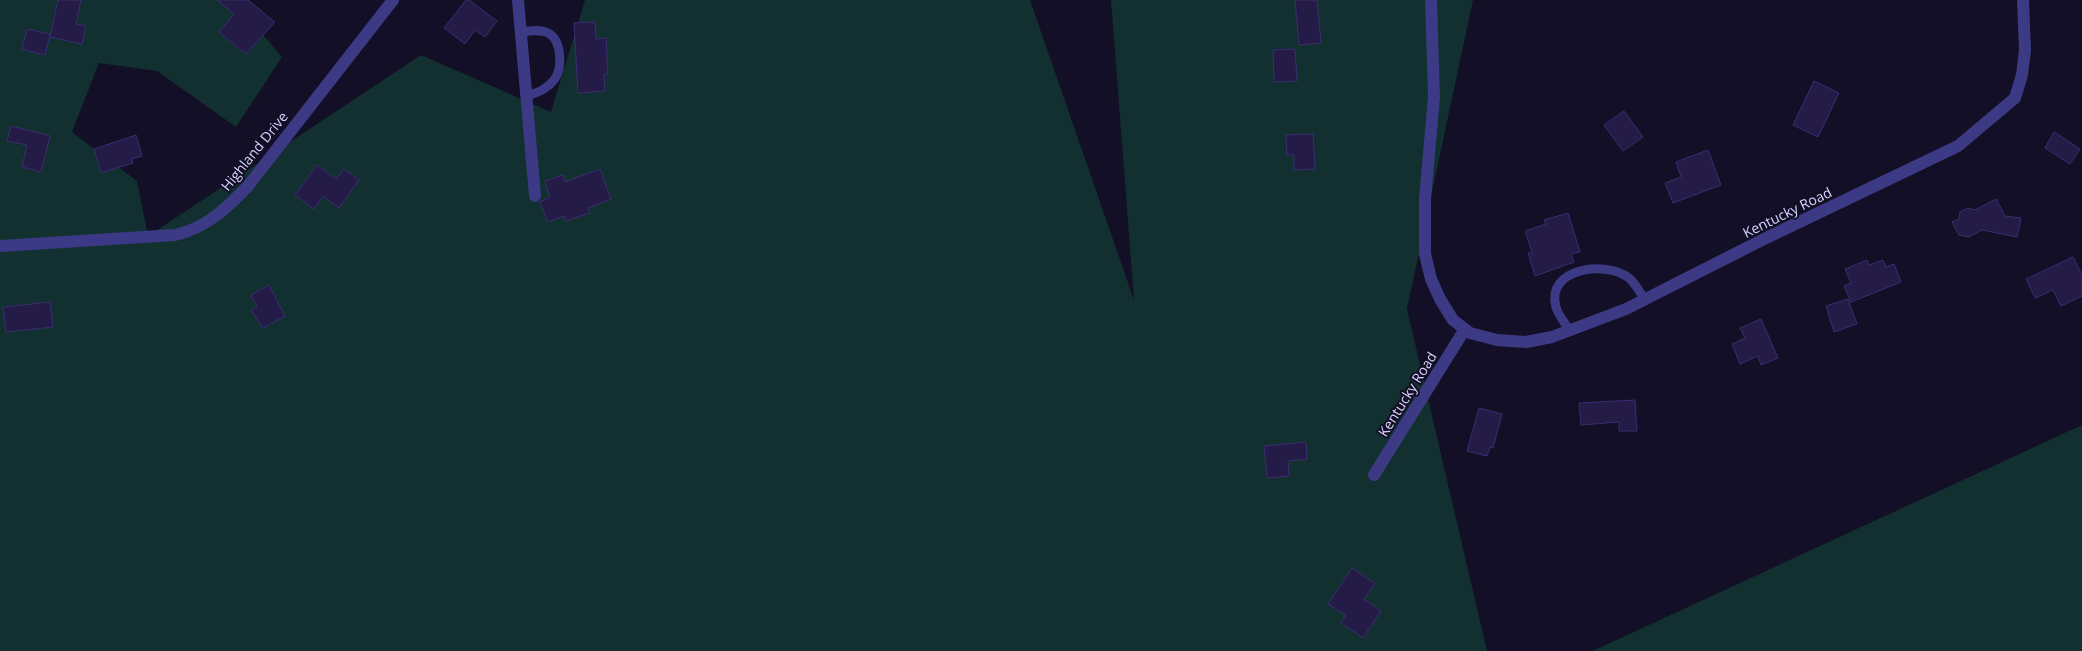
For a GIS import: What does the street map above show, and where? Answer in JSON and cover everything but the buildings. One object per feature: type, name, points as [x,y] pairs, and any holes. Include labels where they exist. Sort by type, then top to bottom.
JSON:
[{"type":"street","name":"Highland Drive","points":[[0,246],[175,235],[189,232],[204,224],[224,210],[248,186],[393,0]]},
{"type":"street","points":[[518,0],[528,96],[535,196]]},
{"type":"street","name":"Kentucky Road","points":[[1431,0],[1434,98],[1425,200],[1425,254],[1430,278],[1440,300],[1453,320],[1470,333],[1497,340],[1526,342],[1569,330],[1645,299],[1766,238],[1958,146],[2015,98],[2022,75],[2025,50],[2022,0]]},
{"type":"street","name":"Kentucky Road","points":[[1374,475],[1465,329]]},
{"type":"lane","points":[[521,32],[539,30],[550,33],[557,44],[560,63],[556,78],[545,89],[528,96]]},
{"type":"lane","points":[[1569,330],[1556,307],[1555,292],[1561,281],[1569,274],[1594,268],[1615,271],[1629,278],[1645,299]]},
{"type":"green space","points":[[0,0],[234,0],[282,57],[236,127],[157,71],[99,63],[72,132],[137,181],[148,236],[421,55],[551,112],[585,0],[1030,0],[1134,300],[1111,0],[1473,0],[1407,309],[1487,651],[0,651]]},
{"type":"green space","points":[[2082,425],[2082,651],[1593,651],[1599,648]]}]
